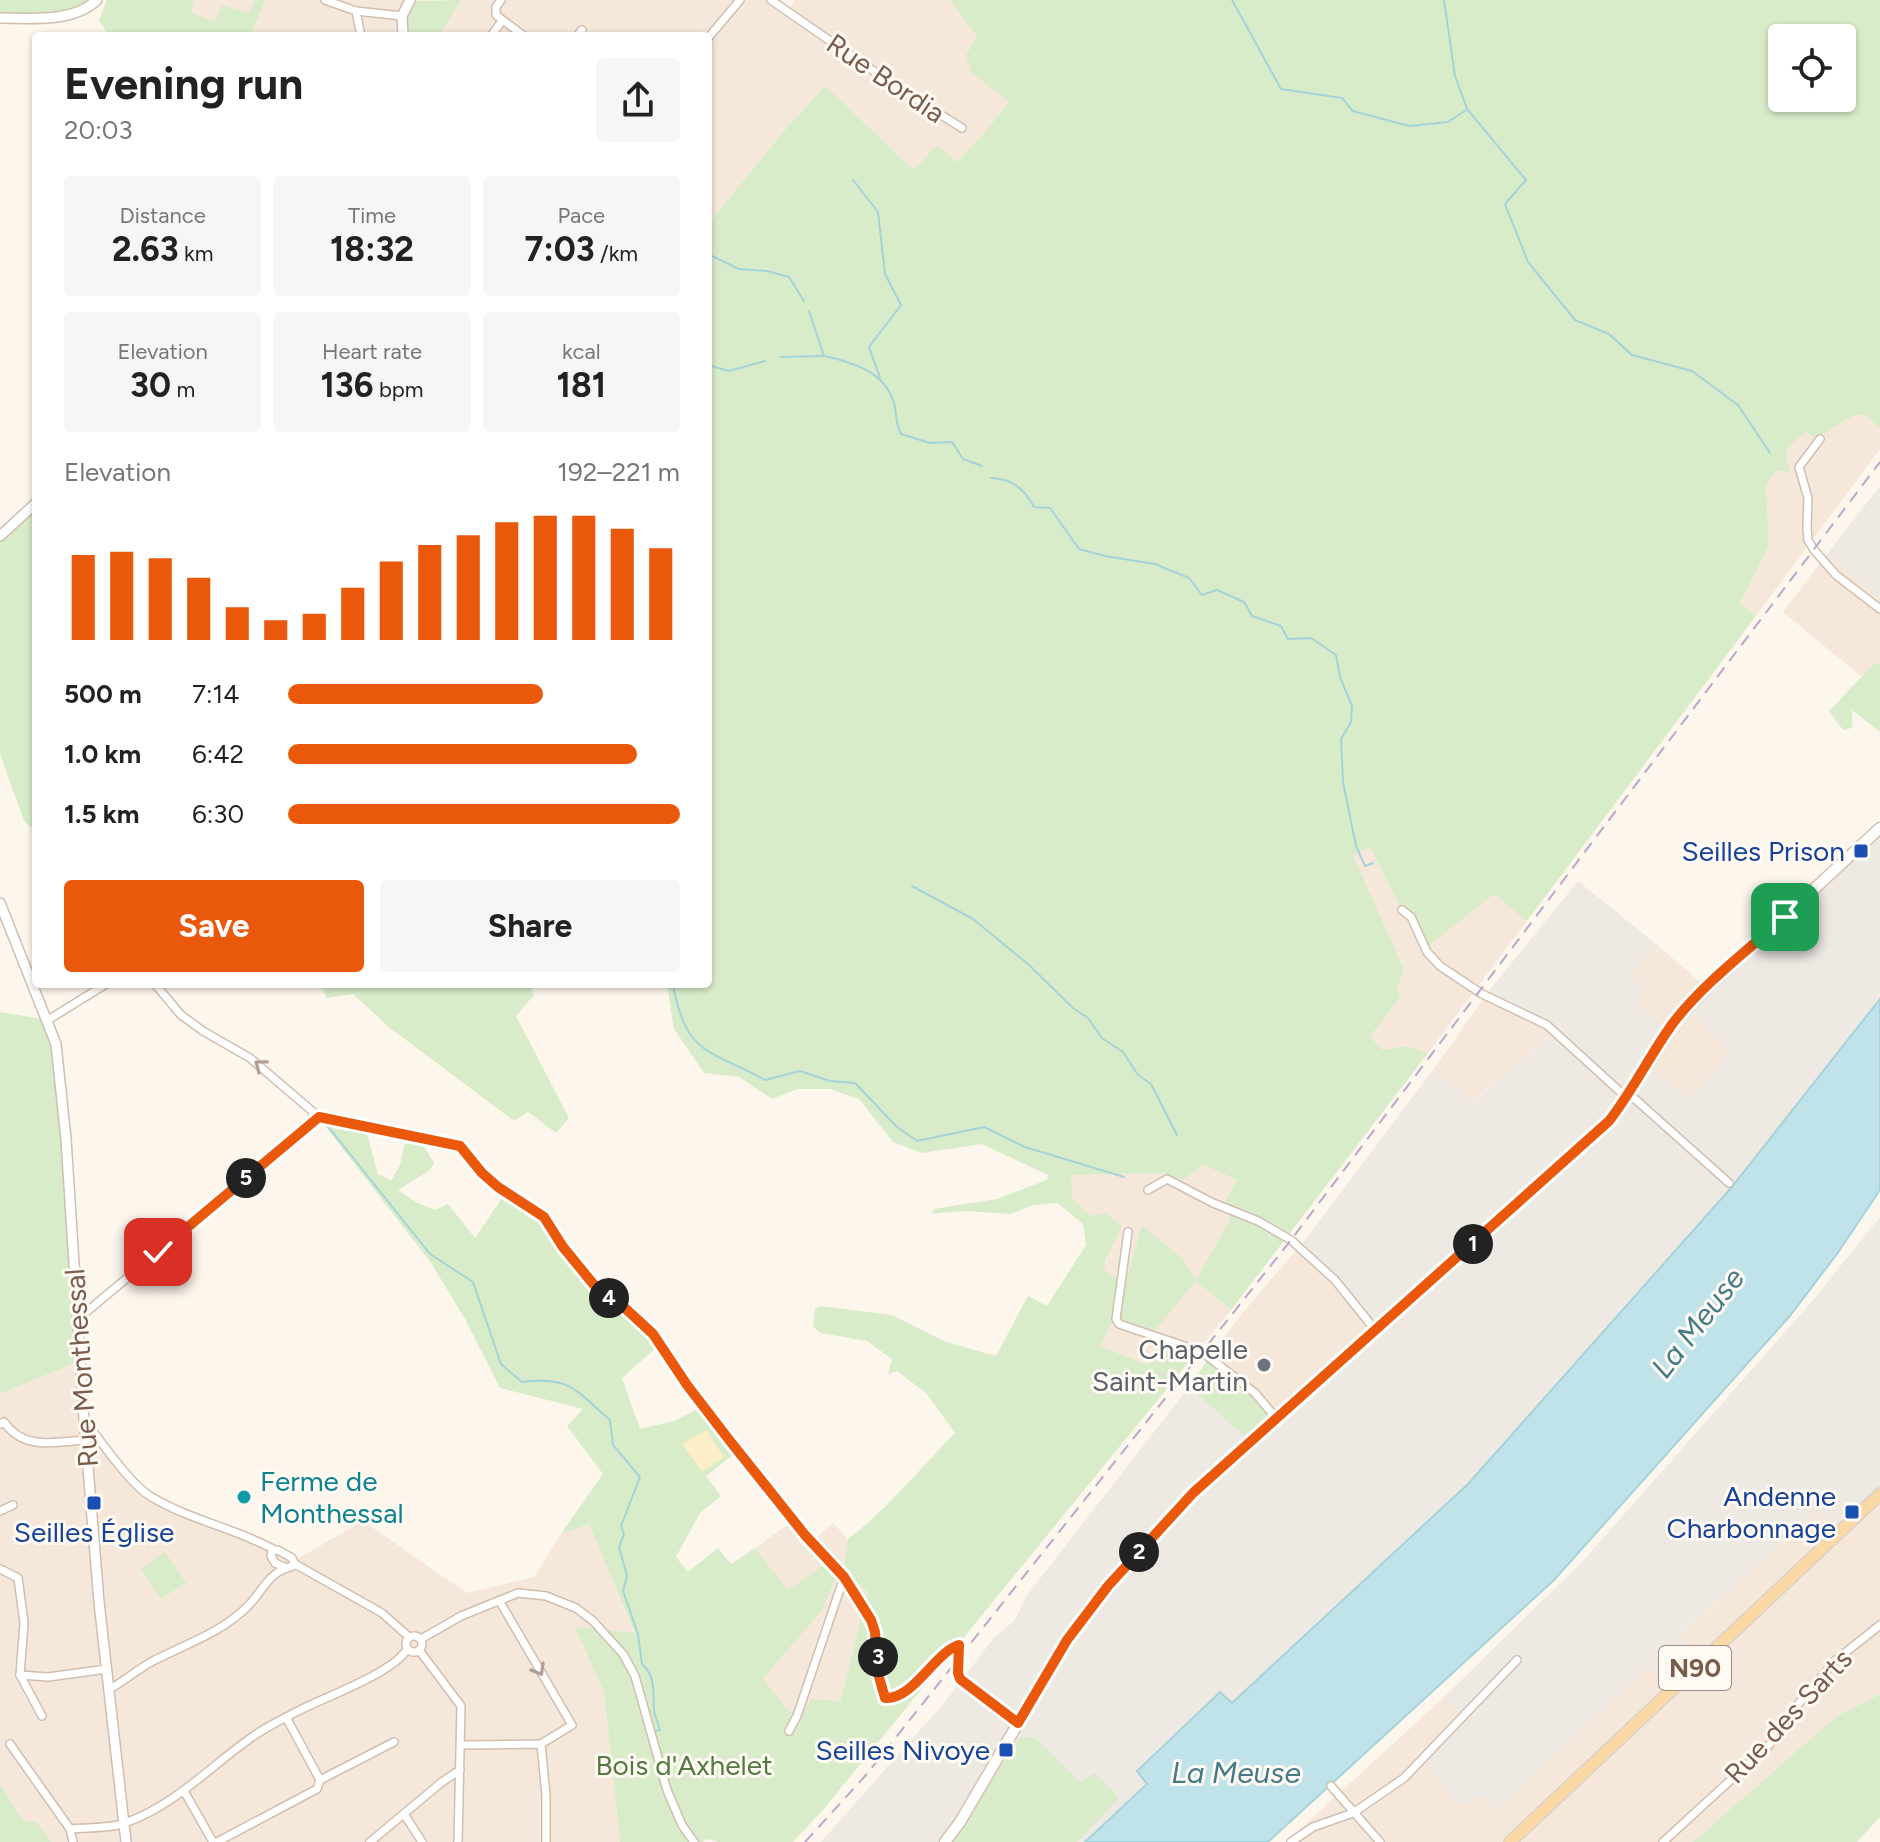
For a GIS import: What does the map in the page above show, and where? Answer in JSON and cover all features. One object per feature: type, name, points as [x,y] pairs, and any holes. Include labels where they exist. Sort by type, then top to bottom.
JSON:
[{"type":"main road","points":[[945,1842],[960,1822],[1067,1640],[1108,1586],[1193,1493],[1609,1121],[1674,1023],[1880,828]]},
{"type":"main road","name":"N90","points":[[1510,1842],[1880,1494]]},
{"type":"street","points":[[0,18],[49,18],[73,14],[97,0]]},
{"type":"street","points":[[325,0],[356,11],[402,16]]},
{"type":"street","points":[[403,32],[402,16],[410,0]]},
{"type":"street","points":[[501,0],[496,7],[496,15],[518,32]]},
{"type":"street","points":[[712,33],[740,0]]},
{"type":"street","name":"Rue Bordia","points":[[771,0],[962,128]]},
{"type":"street","points":[[356,11],[360,32]]},
{"type":"street","points":[[494,32],[502,21]]},
{"type":"street","points":[[1820,439],[1799,467],[1808,498],[1808,540],[1836,575],[1880,609]]},
{"type":"street","points":[[0,536],[32,507]]},
{"type":"street","name":"Rue Monthessal","points":[[0,903],[32,981]]},
{"type":"street","points":[[1402,910],[1411,917],[1427,952],[1440,966],[1482,994],[1547,1025],[1627,1098],[1635,1099],[1729,1183]]},
{"type":"street","name":"Rue Monthessal","points":[[35,988],[56,1044],[66,1139],[84,1419],[126,1842]]},
{"type":"street","points":[[48,1020],[100,988]]},
{"type":"street","points":[[158,988],[181,1015],[250,1058],[319,1117],[460,1146],[498,1187],[544,1217],[599,1291],[626,1309],[653,1334],[730,1441],[805,1535],[844,1577],[871,1620],[885,1698],[891,1699],[904,1691],[946,1652],[959,1645],[960,1679],[1018,1723]]},
{"type":"street","points":[[78,1319],[319,1117]]},
{"type":"street","points":[[1148,1190],[1167,1179],[1275,1230],[1335,1280],[1376,1331]]},
{"type":"street","points":[[1128,1232],[1116,1319],[1119,1324],[1202,1352],[1255,1393],[1276,1418]]},
{"type":"street","points":[[84,1419],[147,1494],[192,1517],[262,1543],[287,1568]]},
{"type":"street","points":[[0,1424],[4,1422],[12,1433],[26,1441],[86,1440]]},
{"type":"street","points":[[0,1511],[13,1505]]},
{"type":"street","points":[[273,1555],[292,1558],[295,1564],[382,1613],[409,1637],[421,1639]]},
{"type":"street","points":[[273,1555],[274,1574]]},
{"type":"street","points":[[110,1689],[149,1663],[225,1625],[246,1608],[274,1574],[295,1564]]},
{"type":"street","points":[[0,1569],[18,1578],[24,1623],[20,1675],[42,1716]]},
{"type":"street","points":[[789,1731],[797,1716],[844,1577]]},
{"type":"street","points":[[458,1842],[461,1706],[419,1650],[421,1639],[461,1616],[518,1593],[535,1594],[576,1608],[593,1621],[623,1654],[635,1676],[658,1766],[673,1807],[694,1842]]},
{"type":"street","points":[[462,1745],[541,1744],[572,1725],[500,1602]]},
{"type":"street","name":"Rue des Sarts","points":[[1663,1842],[1770,1744],[1794,1709],[1836,1660],[1880,1625]]},
{"type":"street","points":[[70,1829],[124,1824],[184,1791],[258,1733],[360,1683],[403,1657],[409,1637]]},
{"type":"street","points":[[407,1649],[413,1652],[419,1650]]},
{"type":"street","points":[[1291,1842],[1313,1827],[1353,1813],[1404,1778],[1517,1660]]},
{"type":"street","points":[[20,1675],[48,1677],[107,1669]]},
{"type":"street","points":[[286,1717],[320,1780]]},
{"type":"street","points":[[184,1791],[215,1842],[317,1789],[320,1780],[394,1742]]},
{"type":"street","points":[[10,1744],[70,1829],[73,1842]]},
{"type":"street","points":[[541,1744],[546,1842]]},
{"type":"street","points":[[370,1842],[460,1770]]},
{"type":"street","points":[[1331,1786],[1380,1842]]},
{"type":"street","points":[[404,1814],[422,1842]]},
{"type":"shaded area","points":[[188,0],[255,0],[249,13],[216,21],[190,13],[193,3]]},
{"type":"shaded area","points":[[265,0],[434,0],[409,1],[403,32],[253,32]]},
{"type":"shaded area","points":[[461,0],[771,0],[789,11],[795,0],[950,0],[977,37],[971,72],[1010,102],[957,162],[914,170],[825,86],[712,219],[712,32],[441,32]]},
{"type":"shaded area","points":[[1864,414],[1880,428],[1880,449],[1756,616],[1740,603],[1769,545],[1766,485],[1776,470],[1790,473],[1785,457],[1788,445],[1806,431],[1817,439],[1851,417]]},
{"type":"shaded area","points":[[1880,486],[1880,598],[1827,554]]},
{"type":"shaded area","points":[[1827,554],[1880,598],[1880,665],[1876,662],[1862,677],[1783,612]]},
{"type":"shaded area","points":[[1880,834],[1880,1004],[1731,1188],[1468,1484],[1232,1704],[1220,1693],[1137,1771],[1147,1784],[1085,1842],[821,1842],[945,1702],[993,1639],[1014,1621],[1028,1594],[1189,1387],[1258,1447],[1382,1333],[1337,1278],[1303,1243],[1433,1070],[1473,1102],[1560,1027],[1489,991],[1578,881],[1656,944],[1630,976],[1644,989],[1634,1002],[1660,1025],[1643,1066],[1690,1099],[1730,1052],[1691,1011]]},
{"type":"shaded area","points":[[1370,847],[1402,910],[1494,893],[1527,921],[1428,1053],[1408,1046],[1382,1050],[1370,1037],[1401,996],[1397,988],[1404,969],[1353,855]]},
{"type":"shaded area","points":[[1656,944],[1707,988],[1688,1008],[1730,1052],[1690,1099],[1643,1066],[1630,976]]},
{"type":"shaded area","points":[[1489,991],[1561,1026],[1472,1102],[1433,1070]]},
{"type":"shaded area","points":[[1204,1165],[1238,1180],[1225,1202],[1230,1220],[1196,1281],[1231,1310],[1196,1353],[1148,1365],[1099,1346],[1112,1321],[1117,1278],[1103,1271],[1112,1246],[1091,1216],[1073,1199],[1071,1175],[1163,1173],[1183,1180]]},
{"type":"shaded area","points":[[1880,1217],[1880,1494],[1842,1529],[1818,1510],[1679,1635],[1699,1655],[1667,1687],[1647,1667],[1496,1811],[1480,1794],[1460,1805],[1425,1762],[1466,1720],[1444,1697],[1582,1562],[1809,1305]]},
{"type":"shaded area","points":[[1302,1243],[1382,1333],[1258,1447],[1189,1387],[1240,1316]]},
{"type":"shaded area","points":[[80,1361],[84,1419],[147,1494],[299,1558],[363,1521],[467,1593],[534,1577],[561,1534],[589,1523],[635,1634],[576,1628],[604,1692],[620,1842],[35,1842],[0,1784],[0,1394]]},
{"type":"shaded area","points":[[1880,1494],[1880,1694],[1838,1715],[1693,1842],[1286,1842],[1444,1697],[1466,1720],[1480,1794],[1496,1810],[1648,1666],[1667,1687],[1679,1636],[1818,1509],[1843,1529]]},
{"type":"shaded area","points":[[796,1519],[815,1539],[833,1523],[848,1539],[844,1573],[868,1592],[840,1701],[812,1699],[805,1708],[790,1712],[763,1679],[823,1609],[825,1564],[788,1591],[755,1548]]},
{"type":"green space","points":[[0,0],[97,0],[80,11],[0,18]]},
{"type":"green space","points":[[107,0],[188,0],[194,2],[191,13],[215,21],[222,5],[249,13],[255,0],[265,0],[253,32],[106,32],[99,20]]},
{"type":"green space","points":[[461,0],[441,32],[403,32],[410,1]]},
{"type":"green space","name":"Bois d'Axhelet","points":[[950,0],[1880,0],[1880,428],[1864,414],[1851,417],[1816,439],[1806,432],[1788,449],[1791,473],[1777,470],[1766,485],[1769,545],[1740,603],[1756,616],[1527,921],[1494,894],[1428,946],[1402,910],[1370,847],[1353,855],[1404,969],[1397,988],[1401,996],[1370,1037],[1383,1050],[1408,1046],[1428,1053],[1231,1310],[1196,1281],[1151,1335],[1112,1322],[1100,1346],[1148,1365],[1159,1343],[1196,1353],[822,1811],[793,1842],[718,1842],[709,1839],[702,1842],[620,1842],[604,1692],[575,1627],[635,1633],[589,1524],[561,1534],[603,1474],[567,1426],[583,1409],[500,1388],[465,1319],[431,1263],[322,1122],[366,1130],[378,1174],[391,1181],[400,1165],[404,1146],[412,1140],[421,1142],[434,1163],[430,1170],[398,1190],[417,1203],[435,1210],[448,1204],[475,1238],[504,1195],[542,1218],[577,1269],[650,1335],[657,1347],[622,1378],[640,1429],[675,1421],[701,1407],[733,1455],[706,1476],[721,1496],[700,1513],[676,1557],[688,1572],[718,1548],[731,1564],[755,1548],[788,1590],[825,1564],[836,1576],[823,1609],[763,1679],[790,1712],[805,1708],[812,1699],[840,1701],[868,1592],[844,1573],[848,1539],[890,1502],[955,1433],[926,1393],[897,1371],[888,1374],[892,1359],[867,1341],[821,1333],[813,1327],[815,1309],[820,1306],[892,1315],[946,1342],[996,1356],[1028,1296],[1047,1306],[1086,1245],[1083,1224],[1058,1203],[1033,1205],[1011,1214],[964,1211],[931,1214],[934,1209],[997,1199],[1047,1180],[1048,1175],[982,1144],[922,1153],[893,1142],[859,1099],[830,1089],[797,1089],[772,1099],[739,1077],[704,1073],[674,1029],[668,988],[712,988],[712,219],[825,86],[914,170],[937,145],[957,162],[1009,102],[971,72],[966,55],[977,37]],"holes":[[[1204,1165],[1237,1180],[1225,1202],[1230,1220],[1196,1280],[1183,1259],[1142,1225],[1126,1282],[1104,1271],[1122,1226],[1106,1213],[1091,1216],[1073,1199],[1071,1175],[1163,1173],[1183,1180]]]},
{"type":"green space","points":[[32,509],[32,828],[24,821],[0,754],[0,536]]},
{"type":"green space","points":[[1876,662],[1880,665],[1880,732],[1852,710],[1852,728],[1843,730],[1829,711]]},
{"type":"green space","points":[[322,988],[531,988],[534,995],[516,1016],[569,1118],[556,1133],[528,1112],[514,1121],[390,1028],[353,994],[327,998]]},
{"type":"green space","points":[[0,1012],[48,1020],[56,1044],[80,1361],[0,1394]]},
{"type":"green space","points":[[1209,1358],[1243,1383],[1273,1415],[1247,1438],[1189,1387]]},
{"type":"green space","points":[[165,1552],[186,1583],[161,1599],[141,1569]]},
{"type":"green space","points":[[1880,1694],[1880,1817],[1857,1842],[1693,1842],[1838,1715]]},
{"type":"green space","points":[[1035,1737],[1080,1783],[1094,1773],[1119,1798],[1077,1842],[953,1842],[1019,1738]]},
{"type":"green space","points":[[0,1784],[23,1821],[37,1822],[51,1842],[0,1842]]},
{"type":"sand","points":[[706,1430],[724,1457],[702,1472],[682,1444]]},
{"type":"water","name":"La Meuse","points":[[1880,999],[1880,1190],[1789,1317],[1554,1580],[1268,1842],[1085,1842],[1147,1784],[1137,1771],[1220,1692],[1232,1703],[1468,1484],[1731,1188]]},
{"type":"waterway","points":[[1232,0],[1281,89],[1342,98],[1353,111],[1409,126],[1448,122],[1466,110]]},
{"type":"waterway","points":[[1444,0],[1455,76],[1467,109],[1526,180],[1505,204],[1528,262],[1575,320],[1609,334],[1632,355],[1692,371],[1738,405],[1770,453]]},
{"type":"waterway","points":[[853,180],[878,212],[885,274],[901,305],[869,347],[880,378]]},
{"type":"waterway","points":[[712,256],[739,269],[767,271],[789,277],[804,301]]},
{"type":"waterway","points":[[809,311],[824,356],[857,365],[876,376],[890,392],[901,434],[930,443],[952,442],[963,459],[982,466]]},
{"type":"waterway","points":[[781,357],[823,356]]},
{"type":"waterway","points":[[712,366],[729,371],[765,361]]},
{"type":"waterway","points":[[991,478],[1006,480],[1017,486],[1034,507],[1050,508],[1079,549],[1155,564],[1189,578],[1202,595],[1217,590],[1244,602],[1252,616],[1281,626],[1288,639],[1311,638],[1336,655],[1340,677],[1352,706],[1351,722],[1341,739],[1343,782],[1356,846],[1365,866],[1373,863]]},
{"type":"waterway","points":[[912,886],[973,919],[1088,1018],[1102,1038],[1123,1052],[1138,1075],[1151,1084],[1177,1135]]},
{"type":"waterway","points":[[674,988],[678,1008],[693,1038],[703,1048],[765,1080],[800,1071],[830,1081],[855,1083],[897,1127],[917,1141],[984,1127],[1025,1147],[1124,1177]]},
{"type":"waterway","points":[[326,1124],[430,1254],[473,1282],[501,1364],[522,1382],[562,1383],[580,1393],[610,1420],[613,1445],[640,1477],[621,1526],[624,1534],[619,1547],[627,1576],[623,1591],[638,1634],[642,1664],[650,1674],[653,1685],[654,1710],[660,1730],[656,1731]]},
{"type":"railway","points":[[805,1842],[866,1775],[1291,1240],[1880,462]]},
{"type":"place","name":"Seilles Prison","points":[[1861,851]]},
{"type":"place","name":"Chapelle Saint-Martin","points":[[1264,1365]]},
{"type":"place","name":"Ferme de Monthessal","points":[[244,1497]]},
{"type":"place","name":"Seilles Église","points":[[94,1503]]},
{"type":"place","name":"Andenne Charbonnage","points":[[1852,1512]]},
{"type":"place","name":"Seilles Nivoye","points":[[1006,1750]]},
{"type":"route","points":[[158,1252],[319,1117],[460,1146],[498,1187],[544,1217],[563,1247],[599,1291],[626,1309],[653,1334],[730,1441],[805,1535],[844,1577],[871,1620],[881,1690],[885,1698],[891,1699],[904,1691],[946,1652],[959,1645],[960,1679],[1018,1723],[1067,1640],[1108,1586],[1193,1493],[1609,1121],[1674,1023],[1707,988],[1785,917]]}]
